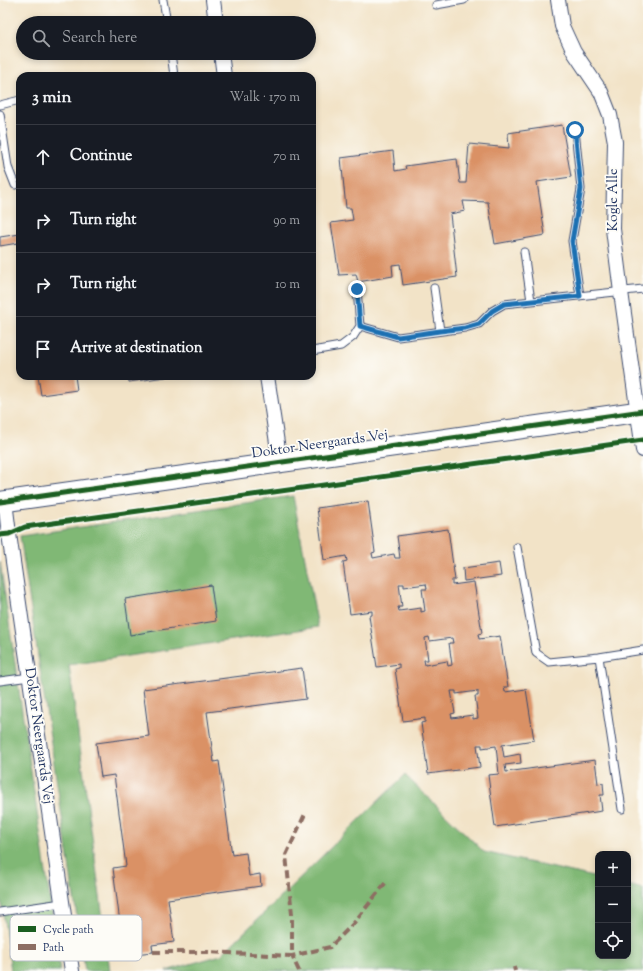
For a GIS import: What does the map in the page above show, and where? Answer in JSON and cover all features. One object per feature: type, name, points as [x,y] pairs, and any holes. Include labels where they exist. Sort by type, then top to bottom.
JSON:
[{"type":"street","points":[[213,0],[215,16]]},
{"type":"street","name":"Kogle Alle","points":[[558,0],[562,26],[574,52],[601,92],[610,115],[615,142],[613,229],[620,292],[640,411]]},
{"type":"street","points":[[222,60],[223,72]]},
{"type":"street","points":[[268,380],[280,463]]},
{"type":"street","points":[[640,411],[643,450]]},
{"type":"street","name":"Doktor Neergaards Vej","points":[[64,915],[9,534],[2,502],[640,411]]},
{"type":"street","name":"Doktor Neergaards Vej","points":[[71,961],[72,971]]},
{"type":"lane","points":[[163,0],[165,16]]},
{"type":"lane","points":[[436,5],[464,0]]},
{"type":"lane","points":[[172,60],[173,72]]},
{"type":"lane","points":[[0,105],[16,101]]},
{"type":"lane","points":[[0,114],[8,167],[15,185]]},
{"type":"lane","points":[[575,130],[581,189],[572,241],[580,296]]},
{"type":"lane","points":[[524,252],[531,301]]},
{"type":"lane","points":[[434,288],[440,331]]},
{"type":"lane","points":[[316,350],[341,346],[353,336],[360,326],[357,289]]},
{"type":"lane","points":[[360,326],[398,337],[465,328],[479,324],[492,311],[504,304],[643,289]]},
{"type":"lane","points":[[517,546],[536,653],[549,662],[599,657],[643,650]]},
{"type":"lane","points":[[599,657],[622,809]]},
{"type":"lane","points":[[0,681],[30,677]]},
{"type":"lane","points":[[0,912],[62,903]]},
{"type":"green space","points":[[293,496],[318,627],[69,665],[102,915],[77,915],[20,536]]},
{"type":"green space","points":[[0,562],[52,915],[10,915],[10,961],[59,961],[60,971],[11,971],[0,890]]},
{"type":"green space","points":[[405,775],[484,852],[595,877],[595,959],[631,959],[631,886],[643,889],[643,971],[166,971],[221,955]]},
{"type":"green space","points":[[84,961],[109,961],[110,971],[85,971]]},
{"type":"building","points":[[562,125],[571,177],[537,182],[545,235],[495,244],[488,202],[463,201],[465,211],[450,214],[457,277],[403,285],[400,264],[392,265],[393,276],[358,282],[356,274],[339,275],[331,223],[353,220],[351,208],[346,208],[341,158],[393,151],[395,171],[406,169],[405,166],[457,159],[460,183],[466,183],[469,144],[509,148],[508,133]]},
{"type":"building","points":[[16,235],[16,243],[0,246],[0,237]]},
{"type":"building","points":[[39,380],[76,380],[77,390],[41,395]]},
{"type":"building","points":[[129,380],[144,380],[129,382]]},
{"type":"building","points":[[368,501],[375,552],[372,553],[373,558],[394,554],[395,558],[400,558],[397,536],[448,529],[455,580],[452,580],[452,585],[474,582],[482,633],[478,634],[479,639],[500,636],[508,687],[504,687],[505,692],[526,689],[534,740],[502,745],[504,757],[520,754],[521,763],[505,765],[506,772],[595,760],[598,784],[603,783],[604,795],[600,795],[602,811],[495,827],[488,775],[499,774],[496,746],[482,748],[482,745],[477,745],[480,767],[428,774],[421,723],[425,722],[425,718],[403,721],[395,669],[399,668],[399,664],[377,667],[369,616],[372,615],[372,611],[350,614],[343,562],[347,561],[346,556],[324,560],[317,508]],"holes":[[[399,584],[404,584],[404,587],[426,584],[427,589],[422,589],[425,611],[421,612],[421,608],[399,611],[398,607],[402,607]],[[429,637],[430,641],[452,638],[453,643],[449,643],[452,665],[448,666],[447,661],[425,665],[424,660],[428,660],[425,638]],[[451,691],[456,691],[456,694],[478,691],[478,696],[475,696],[478,718],[473,719],[473,715],[452,718],[451,714],[455,713]]]},
{"type":"building","points":[[499,563],[501,576],[464,581],[463,568]]},
{"type":"building","points":[[211,585],[216,621],[130,635],[125,599]]},
{"type":"building","points":[[302,668],[306,699],[207,712],[214,762],[219,761],[232,855],[246,853],[249,876],[260,874],[261,886],[168,899],[174,942],[152,945],[153,952],[142,953],[142,915],[119,915],[113,868],[126,866],[114,775],[101,777],[96,743],[149,736],[143,689]]},
{"type":"marked path","points":[[153,952],[207,952],[292,956],[292,914],[286,855],[306,812]]},
{"type":"marked path","points":[[299,971],[292,956],[330,947],[353,924],[387,881]]},
{"type":"marked path","points":[[514,967],[515,971]]},
{"type":"cycle path","points":[[0,502],[643,411]]},
{"type":"cycle path","points":[[0,535],[9,534],[25,527],[643,440]]},
{"type":"route","points":[[357,289],[360,326],[398,337],[465,328],[479,324],[492,311],[504,304],[580,296],[572,241],[581,189],[575,130]]}]
